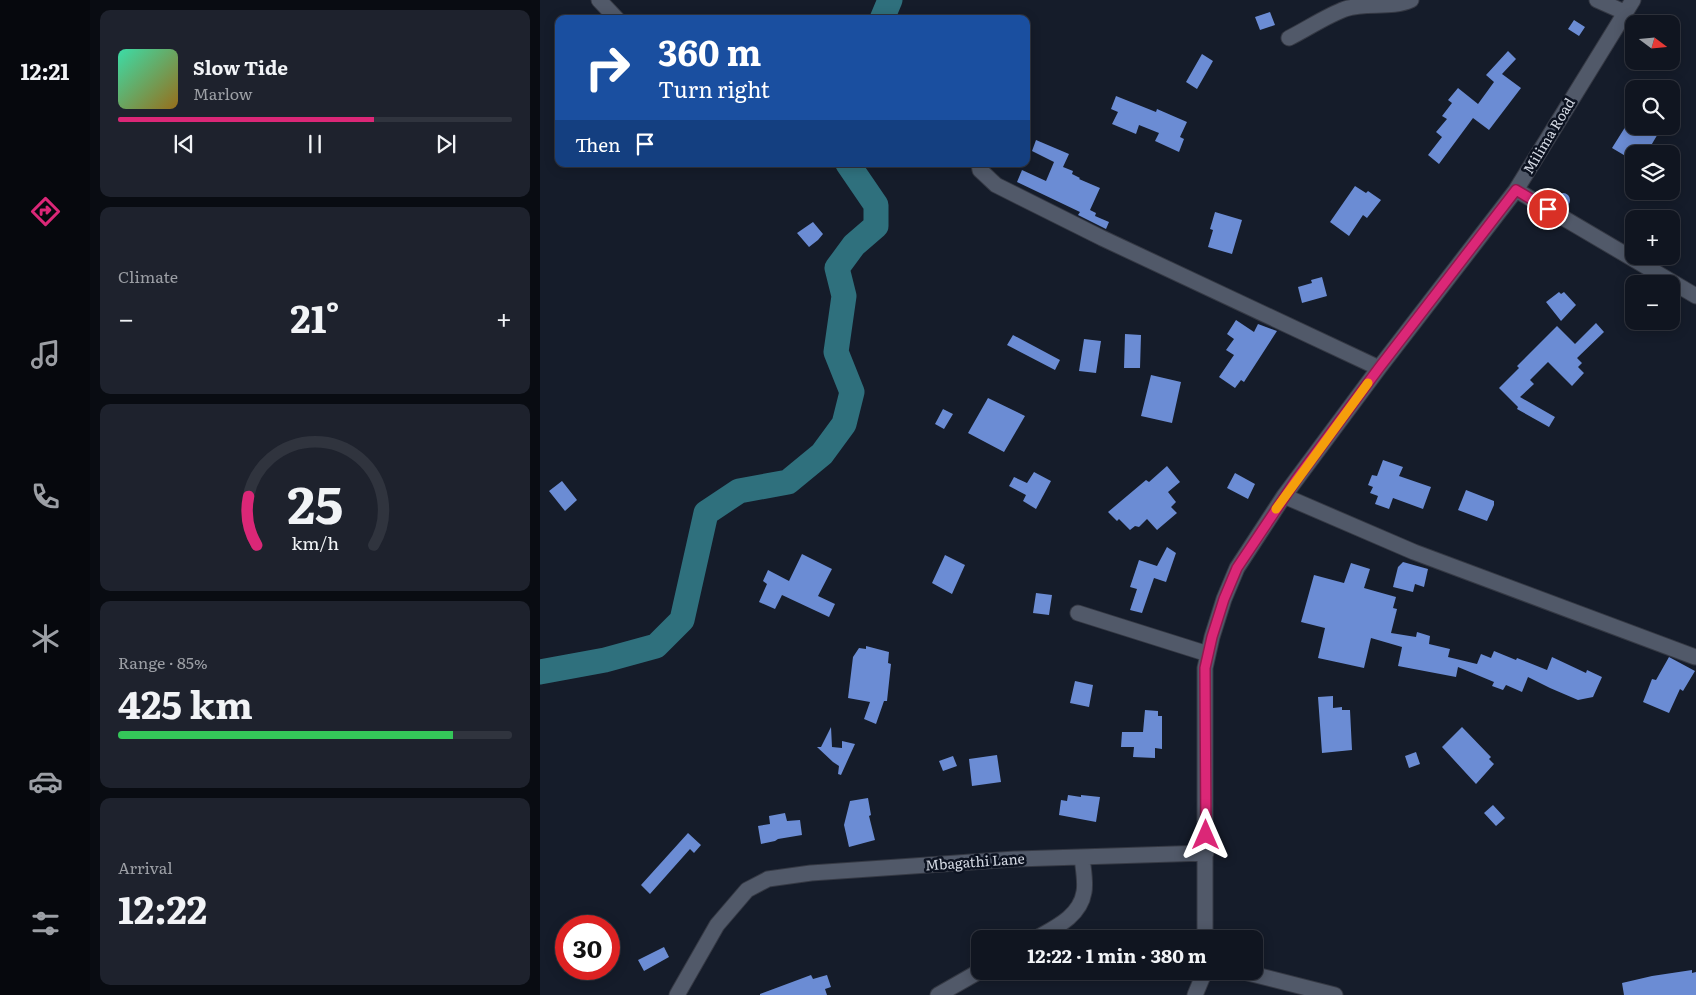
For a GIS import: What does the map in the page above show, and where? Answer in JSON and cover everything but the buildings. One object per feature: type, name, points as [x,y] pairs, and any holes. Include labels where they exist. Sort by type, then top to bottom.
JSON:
[{"type":"street","points":[[599,0],[613,15]]},
{"type":"street","points":[[1289,38],[1345,9],[1367,5],[1398,4],[1411,0]]},
{"type":"street","points":[[1598,0],[1628,6]]},
{"type":"street","name":"Milima Road","points":[[1205,930],[1205,668],[1224,599],[1237,568],[1284,496],[1379,368],[1516,190],[1628,6]]},
{"type":"street","points":[[980,167],[980,170],[996,185],[1102,238],[1379,368]]},
{"type":"street","points":[[1516,190],[1696,296]]},
{"type":"street","points":[[1284,496],[1414,552],[1695,657]]},
{"type":"street","points":[[1078,613],[1208,654]]},
{"type":"street","name":"Mbagathi Lane","points":[[677,995],[717,925],[747,890],[768,879],[810,873],[1015,859],[1206,853]]},
{"type":"street","points":[[1050,930],[1069,919],[1079,905],[1084,893],[1082,857]]},
{"type":"street","points":[[938,995],[971,976]]},
{"type":"street","points":[[1263,977],[1335,995]]},
{"type":"street","points":[[1195,995],[1201,980]]},
{"type":"waterway","points":[[884,15],[890,0]]},
{"type":"waterway","points":[[540,672],[605,660],[656,646],[682,620],[706,513],[739,491],[788,482],[822,454],[844,424],[852,392],[836,352],[844,296],[837,268],[854,245],[876,226],[876,205],[850,167]]},
{"type":"slow traffic","points":[[1276,509],[1368,383]]},
{"type":"route","points":[[1206,835],[1205,668],[1224,599],[1237,568],[1284,496],[1379,368],[1516,190],[1548,209]]}]
